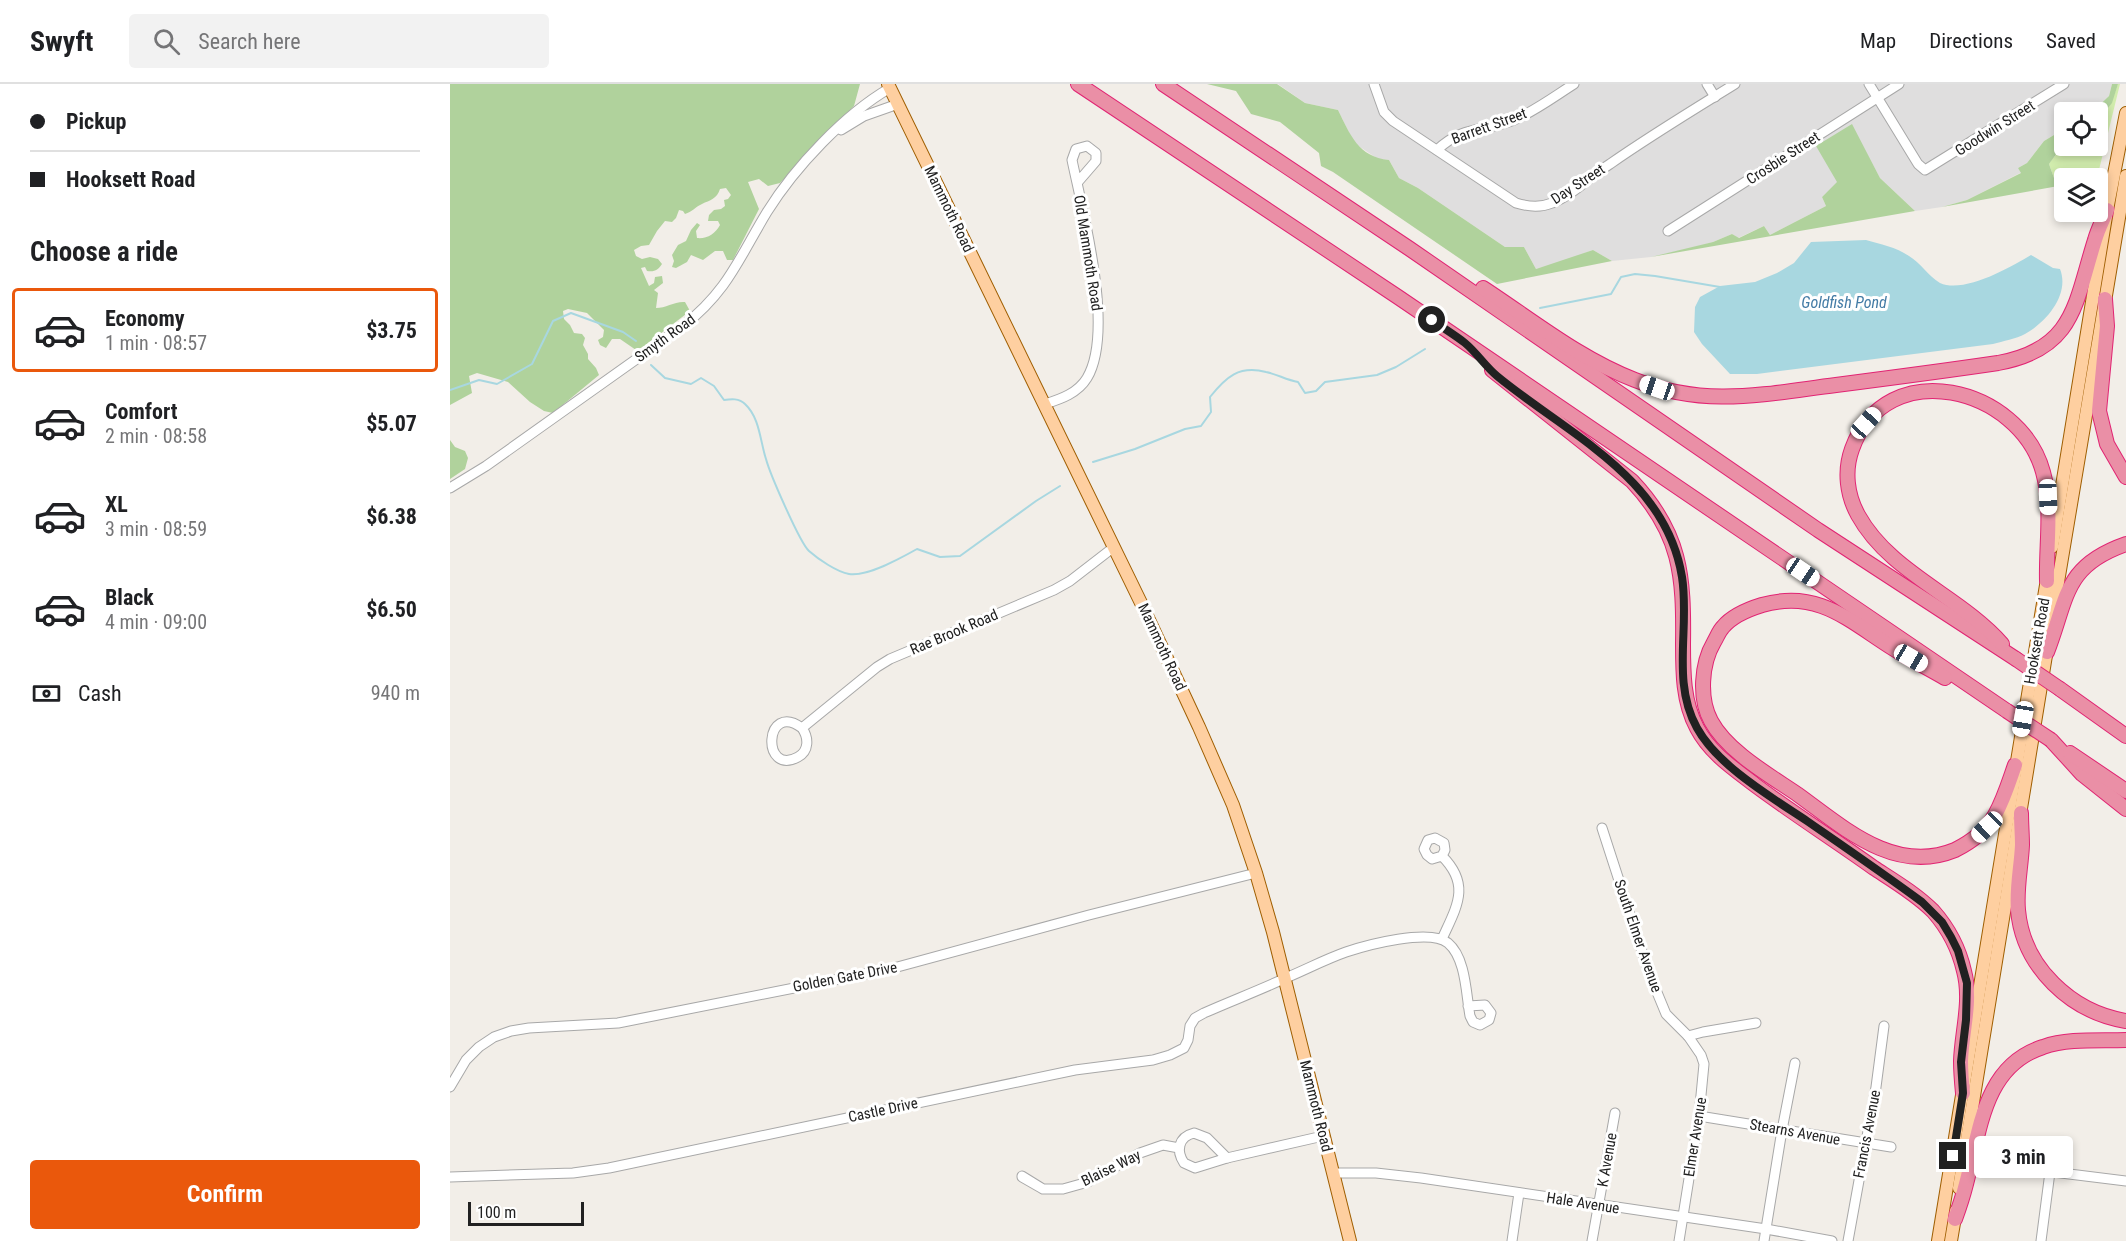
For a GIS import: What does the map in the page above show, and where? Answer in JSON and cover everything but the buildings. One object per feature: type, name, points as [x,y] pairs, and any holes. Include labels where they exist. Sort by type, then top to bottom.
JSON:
[{"type":"highway","points":[[1078,84],[2126,791]]},
{"type":"highway","points":[[1163,84],[1410,249],[1808,523],[2016,659],[2126,736]]},
{"type":"highway","points":[[1410,249],[1474,282],[1582,353],[1617,372],[1657,388],[1676,392],[1699,396],[1741,397],[1998,363],[2032,353],[2062,330],[2072,315],[2102,222]]},
{"type":"highway","points":[[2105,299],[2107,326],[2099,411],[2107,444],[2126,477]]},
{"type":"highway","points":[[1465,343],[1496,375],[1625,475],[1646,495],[1657,512],[1673,544],[1682,578],[1683,676],[1686,700],[1697,728],[1719,757],[1899,885],[1932,910],[1942,922],[1958,951],[1967,983],[1966,1020],[1961,1062],[1963,1093]]},
{"type":"highway","points":[[2016,659],[1983,624],[1885,549],[1857,515],[1849,492],[1849,457],[1858,435],[1876,412],[1898,398],[1911,393],[1943,391],[1971,397],[1984,403],[1997,410],[2020,430],[2037,455],[2048,497],[2047,581]]},
{"type":"highway","points":[[2047,652],[2057,626],[2063,600],[2076,576],[2098,556],[2126,544]]},
{"type":"highway","points":[[1982,693],[1960,687],[1894,649],[1839,612],[1806,601],[1780,600],[1749,609],[1723,626],[1710,649],[1704,676],[1704,699],[1711,721],[1724,739],[1748,760],[1866,842],[1894,854],[1908,857],[1936,856],[1976,838],[1995,816],[2015,765]]},
{"type":"highway","points":[[2060,689],[2126,724]]},
{"type":"highway","points":[[2051,740],[2082,774],[2126,809]]},
{"type":"highway","points":[[2021,813],[2022,846],[2018,913],[2022,934],[2032,956],[2049,979],[2072,999],[2099,1013],[2126,1021]]},
{"type":"highway","points":[[1954,1219],[1966,1186],[1984,1108],[2001,1076],[2012,1064],[2033,1051],[2056,1043],[2126,1040]]},
{"type":"main road","name":"Mammoth Road","points":[[889,86],[1200,727],[1233,805],[1256,873],[1285,979],[1350,1241]]},
{"type":"main road","name":"Hooksett Road","points":[[2108,205],[2126,113]]},
{"type":"main road","name":"Hooksett Road","points":[[1951,1241],[2126,176]]},
{"type":"main road","name":"Hooksett Road","points":[[1938,1241],[2105,222]]},
{"type":"street","name":"Day Street","points":[[1374,84],[1384,112],[1393,121],[1516,203],[1539,207],[1563,198],[1610,164],[1735,84]]},
{"type":"street","name":"Barrett Street","points":[[1437,150],[1462,132],[1499,125],[1516,119],[1574,84]]},
{"type":"street","points":[[1707,84],[1715,97]]},
{"type":"street","points":[[1869,84],[1877,98]]},
{"type":"street","name":"Crosbie Street","points":[[1668,231],[1899,84]]},
{"type":"street","name":"Goodwin Street","points":[[1877,98],[1918,164],[1925,170],[2064,84]]},
{"type":"street","name":"Smyth Road","points":[[450,488],[486,466],[683,326],[707,306],[733,274],[776,198],[847,118],[889,86]]},
{"type":"street","name":"Smyth Road","points":[[829,138],[864,116],[898,104]]},
{"type":"street","name":"Old Mammoth Road","points":[[1045,404],[1073,393],[1081,386],[1093,366],[1098,340],[1092,260],[1077,183]]},
{"type":"street","name":"Rae Brook Road","points":[[802,728],[890,659],[1054,590],[1070,581],[1114,548]]},
{"type":"street","points":[[791,723],[802,728],[806,733],[807,745],[801,755],[791,760],[775,753],[770,742],[774,730],[791,723]]},
{"type":"street","name":"South Elmer Avenue","points":[[1602,828],[1666,1014],[1688,1036]]},
{"type":"street","points":[[1442,856],[1456,872],[1460,891],[1456,908],[1442,939]]},
{"type":"street","name":"Golden Gate Drive","points":[[450,1087],[466,1060],[479,1047],[494,1037],[511,1031],[618,1023],[890,969],[1100,912],[1256,873]]},
{"type":"street","points":[[1285,979],[1326,960],[1368,945],[1420,937],[1442,939],[1457,954],[1468,1006]]},
{"type":"street","name":"Castle Drive","points":[[450,1177],[573,1173],[1075,1070],[1153,1060],[1184,1048],[1190,1026],[1203,1013],[1285,979]]},
{"type":"street","points":[[1688,1036],[1756,1023]]},
{"type":"street","name":"Francis Avenue","points":[[1848,1241],[1876,1087],[1884,1026]]},
{"type":"street","name":"Elmer Avenue","points":[[1679,1241],[1699,1116],[1704,1064],[1701,1055],[1688,1036]]},
{"type":"street","points":[[1764,1241],[1795,1063]]},
{"type":"street","name":"K Avenue","points":[[1592,1241],[1615,1113]]},
{"type":"street","name":"Stearns Avenue","points":[[1699,1116],[1891,1147]]},
{"type":"street","points":[[1227,1158],[1217,1146],[1199,1134],[1190,1134],[1185,1137],[1179,1148],[1181,1158],[1188,1167],[1205,1166],[1227,1158],[1323,1136]]},
{"type":"street","name":"Blaise Way","points":[[1043,1189],[1063,1189],[1088,1182],[1140,1153],[1163,1145],[1179,1148]]},
{"type":"street","points":[[2013,1167],[2126,1181]]},
{"type":"street","points":[[2041,1241],[2050,1172]]},
{"type":"street","name":"Hale Avenue","points":[[1333,1173],[1376,1173],[1766,1229],[1832,1241]]},
{"type":"street","points":[[1512,1241],[1519,1193]]},
{"type":"shaded area","points":[[1278,84],[2112,84],[2109,96],[2103,102],[2054,102],[2054,135],[2044,141],[2027,163],[2018,168],[2022,172],[1967,200],[1915,211],[1880,178],[1851,124],[1837,183],[1822,197],[1826,206],[1770,235],[1764,226],[1738,238],[1732,234],[1692,248],[1651,257],[1612,261],[1593,250],[1536,269],[1524,247],[1505,247],[1418,188],[1399,178],[1389,160],[1378,159],[1354,143],[1338,110],[1305,103]]},
{"type":"green space","points":[[450,84],[860,84],[854,106],[780,183],[768,186],[759,179],[748,182],[759,209],[733,260],[727,260],[723,251],[715,251],[703,260],[691,255],[687,262],[676,268],[672,267],[674,261],[672,255],[678,245],[686,241],[697,223],[700,225],[696,231],[697,238],[707,237],[718,228],[720,225],[718,221],[708,221],[709,215],[714,210],[725,206],[724,200],[731,195],[726,188],[720,189],[713,199],[685,214],[679,210],[672,222],[665,221],[649,245],[634,250],[636,256],[642,259],[650,257],[658,259],[662,264],[654,271],[647,271],[645,267],[641,268],[649,286],[654,283],[655,277],[662,276],[663,283],[654,290],[658,293],[656,308],[685,302],[690,311],[643,347],[636,350],[620,339],[612,339],[606,348],[600,345],[598,340],[603,337],[604,330],[587,313],[568,309],[563,311],[564,319],[574,333],[582,334],[585,338],[583,345],[588,359],[599,375],[553,413],[544,411],[530,402],[508,382],[477,373],[469,376],[472,393],[450,405]]},
{"type":"green space","points":[[1207,84],[1277,84],[1305,103],[1338,110],[1351,136],[1362,149],[1378,158],[1389,160],[1399,178],[1418,188],[1505,247],[1524,247],[1536,269],[1593,250],[1612,261],[1497,284],[1321,166],[1319,153],[1280,122],[1251,114],[1236,91]]},
{"type":"green space","points":[[2112,84],[2118,84],[2112,103],[2108,108],[2108,102],[2103,102],[2109,96]]},
{"type":"green space","points":[[2118,84],[2120,84],[2108,133],[2108,107]]},
{"type":"green space","points":[[1852,124],[1880,178],[1915,211],[1651,257],[1713,242],[1732,234],[1739,238],[1764,226],[1770,235],[1826,206],[1822,197],[1837,182],[1816,146]]},
{"type":"green space","points":[[2054,135],[2055,156],[2049,164],[2054,178],[2054,187],[1942,207],[1967,200],[2021,173],[2018,168],[2027,163],[2044,141]]},
{"type":"green space","points":[[2056,156],[2102,156],[2099,168],[2054,168],[2054,178],[2049,164]]},
{"type":"green space","points":[[450,440],[455,447],[465,451],[468,458],[465,469],[450,479]]},
{"type":"water","name":"Goldfish Pond","points":[[1866,240],[1904,253],[1940,283],[1950,285],[1962,285],[1987,278],[2031,255],[2053,268],[2060,269],[2062,288],[2054,306],[2041,322],[2025,334],[2009,340],[1993,344],[1757,374],[1730,374],[1694,332],[1695,307],[1700,297],[1720,286],[1755,282],[1777,273],[1794,263],[1811,242]]},
{"type":"waterway","points":[[1540,308],[1611,294],[1621,277],[1635,274],[1720,287]]},
{"type":"waterway","points":[[450,390],[479,380],[497,384],[532,364],[553,321],[571,313],[623,332],[636,341]]},
{"type":"waterway","points":[[1093,462],[1135,449],[1185,429],[1201,426],[1211,412],[1210,397],[1234,374],[1248,370],[1270,373],[1298,382],[1305,393],[1316,391],[1325,382],[1377,375],[1396,367],[1425,349]]},
{"type":"waterway","points":[[651,365],[665,378],[691,384],[701,378],[714,386],[724,400],[738,400],[745,404],[754,416],[773,479],[805,545],[822,561],[844,573],[865,573],[917,549],[940,557],[960,556],[1060,486]]},
{"type":"route","points":[[1432,320],[1465,343],[1496,375],[1612,463],[1646,495],[1673,544],[1682,578],[1683,676],[1686,700],[1697,728],[1719,757],[1771,796],[1886,875],[1932,910],[1942,922],[1958,951],[1967,983],[1966,1020],[1961,1062],[1963,1093],[1953,1156]]}]
